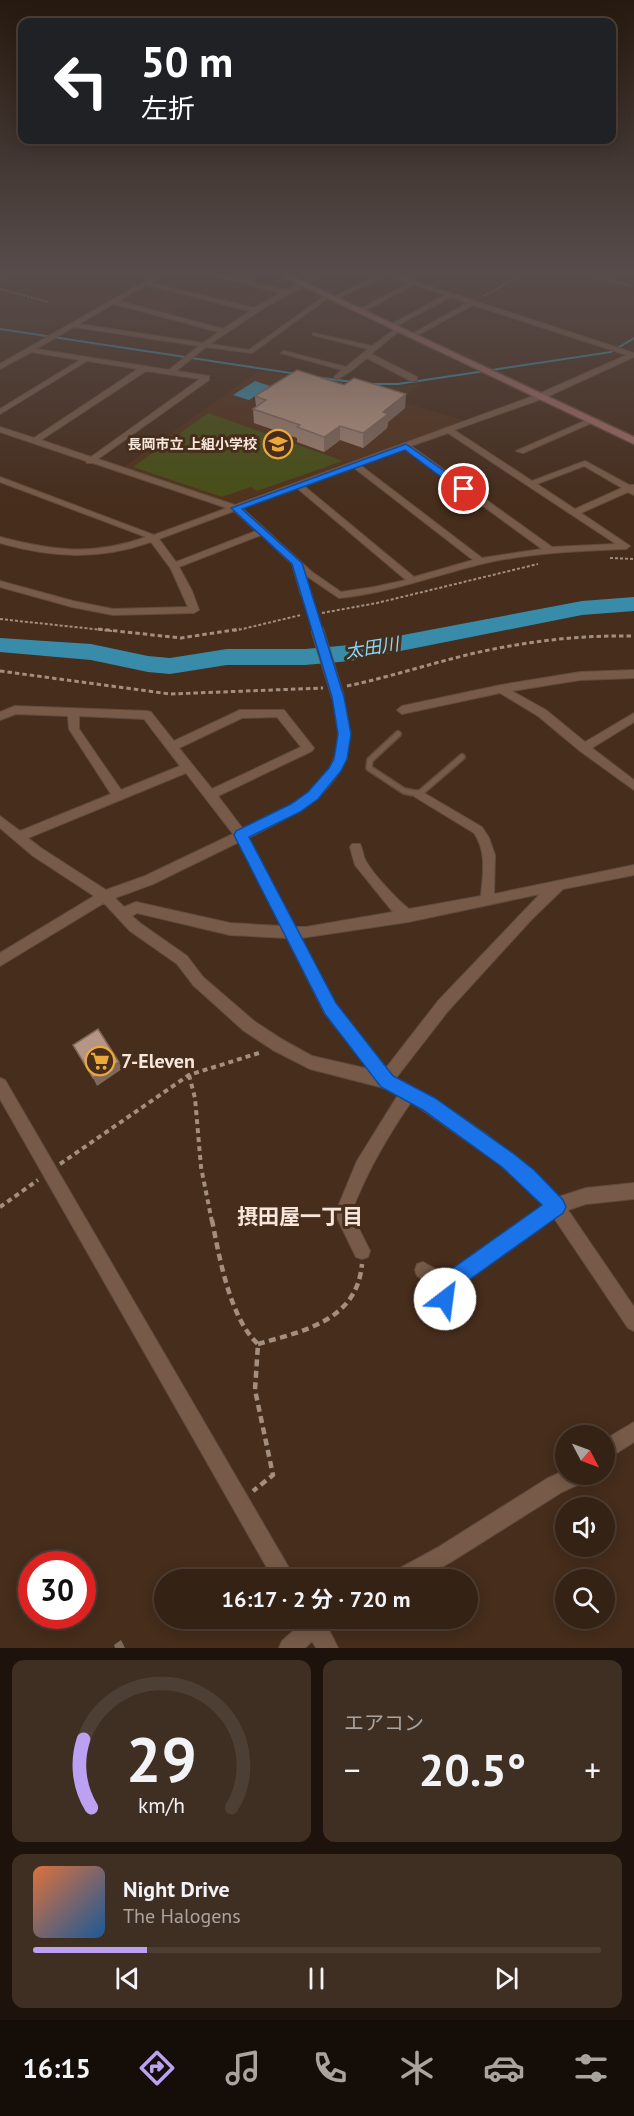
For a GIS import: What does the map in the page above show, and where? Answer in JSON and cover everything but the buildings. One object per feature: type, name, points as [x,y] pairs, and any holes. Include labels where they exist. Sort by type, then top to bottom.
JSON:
[{"type":"main road","points":[[439,349],[634,441]]},
{"type":"street","points":[[171,372],[198,349]]},
{"type":"street","points":[[232,349],[250,352],[255,349]]},
{"type":"street","points":[[339,377],[375,349]]},
{"type":"street","points":[[615,349],[633,355]]},
{"type":"street","points":[[0,367],[30,350],[206,378],[90,461]]},
{"type":"street","points":[[284,353],[349,370]]},
{"type":"street","points":[[367,355],[414,379]]},
{"type":"street","points":[[0,540],[38,551],[68,554],[111,551],[154,538],[298,484],[450,431],[539,397],[633,355]]},
{"type":"street","points":[[0,412],[86,359]]},
{"type":"street","points":[[34,441],[144,368]]},
{"type":"street","points":[[520,451],[592,421]]},
{"type":"street","points":[[0,429],[236,508],[296,563],[339,595],[364,594],[480,561],[550,550],[630,547]]},
{"type":"street","points":[[450,431],[573,513],[630,547]]},
{"type":"street","points":[[406,446],[550,550]]},
{"type":"street","points":[[531,484],[585,463],[632,489]]},
{"type":"street","points":[[354,464],[480,561]]},
{"type":"street","points":[[0,479],[105,517],[154,538],[173,566],[192,601],[194,610],[113,612],[72,604],[0,584]]},
{"type":"street","points":[[298,484],[413,581]]},
{"type":"street","points":[[573,513],[632,489]]},
{"type":"street","points":[[173,566],[260,532]]},
{"type":"street","points":[[0,960],[105,896],[149,880],[296,808],[313,795],[335,771],[340,759],[344,734],[338,697],[296,563]]},
{"type":"street","points":[[402,710],[501,689],[580,676],[634,674]]},
{"type":"street","points":[[501,689],[542,713],[634,786]]},
{"type":"street","points":[[0,716],[15,710],[147,715],[212,794],[241,835],[330,1009],[387,1081]]},
{"type":"street","points":[[73,713],[74,729],[118,795]]},
{"type":"street","points":[[173,746],[240,714],[280,713],[308,748],[212,794]]},
{"type":"street","points":[[584,748],[634,717]]},
{"type":"street","points":[[20,836],[189,767]]},
{"type":"street","points":[[419,794],[483,835],[488,846],[491,874],[487,901]]},
{"type":"street","points":[[0,821],[54,864],[105,896],[122,915],[182,960],[198,981],[249,1026],[310,1062],[387,1081],[429,1104],[508,1160],[528,1177],[556,1207],[589,1259],[634,1322]]},
{"type":"street","points":[[356,847],[359,861],[394,905],[408,916]]},
{"type":"street","points":[[122,915],[136,907],[230,929],[306,933],[487,901],[634,870]]},
{"type":"street","points":[[387,1081],[395,1066],[443,1006],[527,915],[561,884]]},
{"type":"street","points":[[0,1085],[279,1569]]},
{"type":"street","points":[[362,1251],[343,1215],[353,1184],[366,1157],[408,1093]]},
{"type":"street","points":[[446,1285],[556,1207],[575,1197],[590,1193],[634,1191]]},
{"type":"street","points":[[423,1270],[446,1285]]},
{"type":"street","points":[[445,1313],[446,1285]]},
{"type":"street","points":[[615,1444],[634,1431]]},
{"type":"street","points":[[418,1569],[555,1485]]},
{"type":"street","points":[[289,1648],[310,1629]]},
{"type":"street","points":[[322,1629],[328,1648]]},
{"type":"lane","points":[[398,734],[370,760],[369,768],[404,791],[419,794],[462,757]]},
{"type":"path","points":[[347,686],[386,678],[456,657],[535,642],[634,636]]},
{"type":"path","points":[[0,672],[170,694],[326,688]]},
{"type":"path","points":[[0,1207],[138,1108],[189,1076],[249,1058],[278,1045]]},
{"type":"path","points":[[189,1076],[195,1098],[201,1167],[223,1278],[249,1336],[258,1344]]},
{"type":"path","points":[[258,1344],[308,1330],[338,1311],[362,1276],[362,1251]]},
{"type":"path","points":[[239,1501],[273,1475],[255,1390],[258,1344]]},
{"type":"shaded area","name":"長岡市立 上組小学校","points":[[258,371],[362,385],[389,387],[420,384],[399,401],[466,421],[233,504],[124,467]]},
{"type":"green space","points":[[208,413],[343,461],[257,491],[251,487],[222,497],[133,467]]},
{"type":"water","points":[[255,381],[270,386],[249,400],[233,395]]},
{"type":"waterway","points":[[131,349],[297,374]]},
{"type":"waterway","points":[[371,384],[398,384],[611,352],[616,349]]},
{"type":"waterway","points":[[314,377],[353,382]]},
{"type":"waterway","name":"太田川","points":[[0,645],[91,652],[148,664],[170,666],[227,657],[305,657],[350,653],[582,608],[634,604]]},
{"type":"place","name":"長岡市立 上組小学校","points":[[278,444]]},
{"type":"place","name":"7-Eleven","points":[[100,1061]]},
{"type":"district","name":"摂田屋一丁目","points":[[300,1217]]},
{"type":"route","points":[[445,1299],[446,1285],[556,1207],[528,1177],[508,1160],[429,1104],[387,1081],[330,1009],[241,835],[296,808],[313,795],[335,771],[343,747],[344,723],[296,563],[236,508],[406,446],[464,489]]}]
